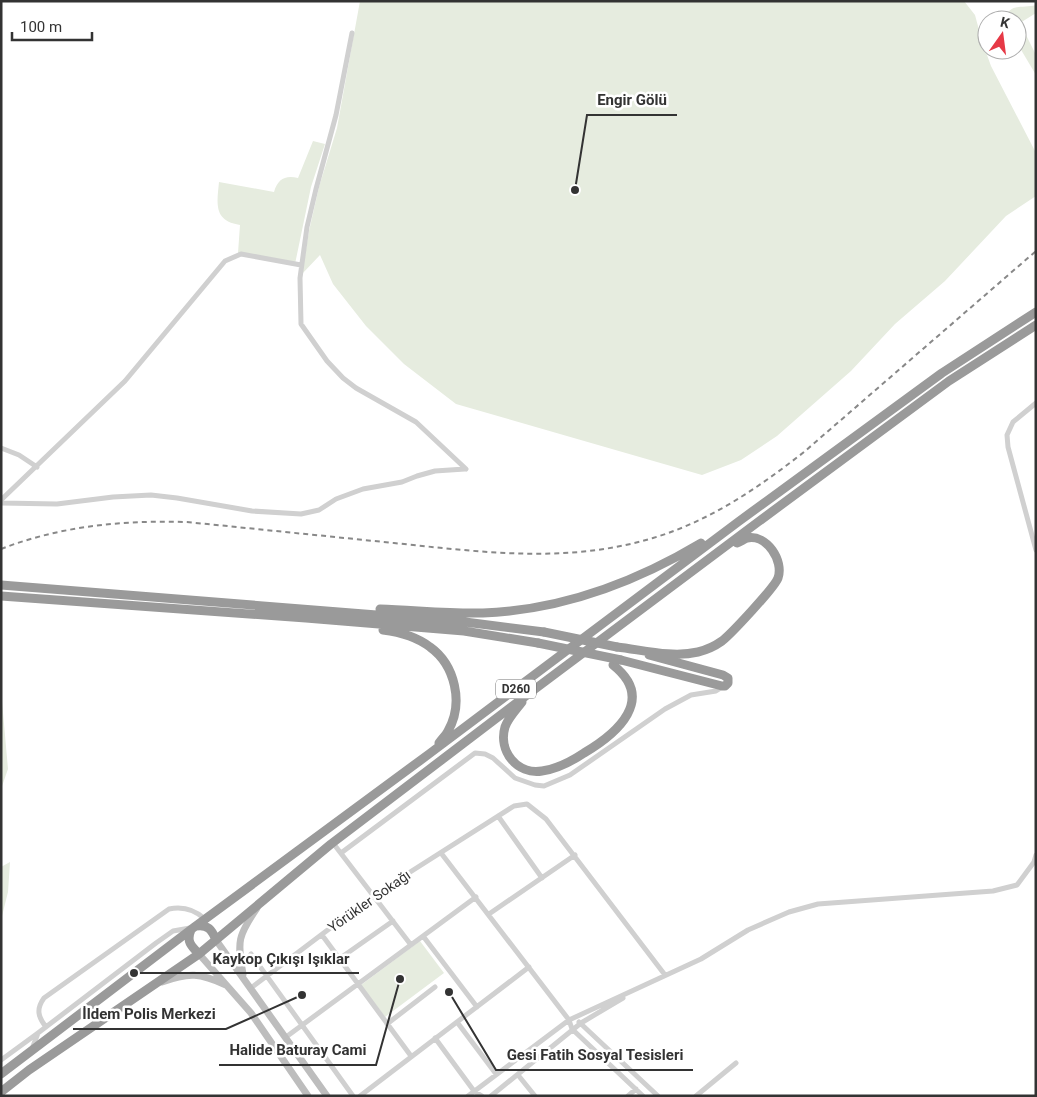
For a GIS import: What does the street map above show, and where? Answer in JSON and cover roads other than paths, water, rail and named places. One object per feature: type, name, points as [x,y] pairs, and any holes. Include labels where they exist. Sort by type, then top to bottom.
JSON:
[{"type":"highway","name":"D260","points":[[1,1074],[193,928],[738,522],[942,373],[1036,312]]},
{"type":"highway","name":"D260","points":[[1,1092],[29,1070],[199,954],[333,843],[708,559],[949,381],[1036,325]]},
{"type":"highway","points":[[306,613],[474,613],[546,606],[595,593],[638,576],[738,522]]},
{"type":"highway","points":[[617,647],[681,654],[712,647],[727,636],[773,586],[779,576],[778,563],[774,553],[767,545],[756,539],[747,538],[708,559]]},
{"type":"highway","points":[[1,585],[306,613],[464,631],[538,644],[724,686],[729,681],[724,675],[617,647],[544,632],[465,622],[306,613],[1,596]]},
{"type":"highway","points":[[306,613],[397,632],[422,642],[439,655],[453,680],[456,704],[448,732],[429,754]]},
{"type":"highway","points":[[530,692],[508,720],[504,728],[503,741],[507,755],[514,762],[529,771],[541,772],[559,766],[590,750],[626,718],[632,705],[631,689],[617,663]]},
{"type":"highway","points":[[199,954],[189,942],[188,936],[193,928],[202,925],[208,927],[213,932],[216,940]]},
{"type":"street","points":[[1,502],[57,504],[151,495],[252,511],[301,514],[319,510],[336,498],[364,489],[402,482],[435,471],[466,469],[416,422],[356,388],[332,367],[302,324],[301,265],[311,208],[336,115],[352,33]]},
{"type":"street","points":[[1,502],[87,416],[125,382],[225,261],[241,254],[301,265]]},
{"type":"street","points":[[1036,404],[1013,422],[1006,435],[1036,550]]},
{"type":"street","points":[[1,448],[19,455],[36,467]]},
{"type":"street","points":[[341,853],[475,753],[485,754],[493,758],[515,778],[544,786],[570,775],[665,709],[691,695],[716,691],[724,686]]},
{"type":"street","name":"Yörükler Sokağı","points":[[251,988],[374,895],[514,806],[527,804],[546,819],[575,856]]},
{"type":"street","points":[[498,816],[542,878]]},
{"type":"street","points":[[333,843],[411,945]]},
{"type":"street","points":[[441,853],[569,1020],[572,1029],[643,1096]]},
{"type":"street","points":[[468,1096],[569,1020],[701,959],[748,930],[789,912],[818,904],[993,892],[1017,885],[1034,862],[1036,855]]},
{"type":"street","points":[[489,914],[575,856],[665,976]]},
{"type":"street","points":[[286,1037],[476,897]]},
{"type":"street","points":[[243,977],[239,953],[240,940],[244,928],[261,903]]},
{"type":"street","points":[[46,1027],[38,1012],[44,998],[169,908],[191,910],[206,919]]},
{"type":"street","points":[[339,959],[393,921]]},
{"type":"street","points":[[1,1060],[173,931],[193,928]]},
{"type":"street","points":[[322,935],[411,1056]]},
{"type":"street","points":[[423,936],[477,1007]]},
{"type":"street","points":[[216,940],[327,1096]]},
{"type":"street","points":[[199,954],[229,986],[262,1027],[308,1096]]},
{"type":"street","points":[[251,954],[353,1096]]},
{"type":"street","points":[[360,1096],[529,967]]},
{"type":"street","points":[[150,987],[179,976],[192,974],[207,977],[229,986]]},
{"type":"street","points":[[491,1096],[572,1029],[648,983]]},
{"type":"street","points":[[388,1024],[434,987]]},
{"type":"street","points":[[569,1020],[581,1023],[658,1096]]},
{"type":"street","points":[[457,1022],[496,1074]]},
{"type":"street","points":[[31,1051],[38,1033]]},
{"type":"street","points":[[435,1038],[474,1091],[482,1096]]},
{"type":"street","points":[[696,1096],[736,1063]]},
{"type":"street","points":[[518,1075],[535,1096]]},
{"type":"street","points":[[628,1096],[636,1089]]},
{"type":"railway","points":[[1,549],[23,541],[69,530],[140,522],[187,522],[460,550],[524,554],[589,551],[653,538],[714,513],[751,491],[787,465],[1036,251]]},
{"type":"place","name":"Engir Gölü","points":[[575,190]]},
{"type":"place","name":"Kaykop Çıkışı Işıklar","points":[[134,973]]},
{"type":"place","name":"Halide Baturay Cami","points":[[400,979]]},
{"type":"place","name":"Gesi Fatih Sosyal Tesisleri","points":[[449,992]]},
{"type":"place","name":"İldem Polis Merkezi","points":[[302,995]]}]
